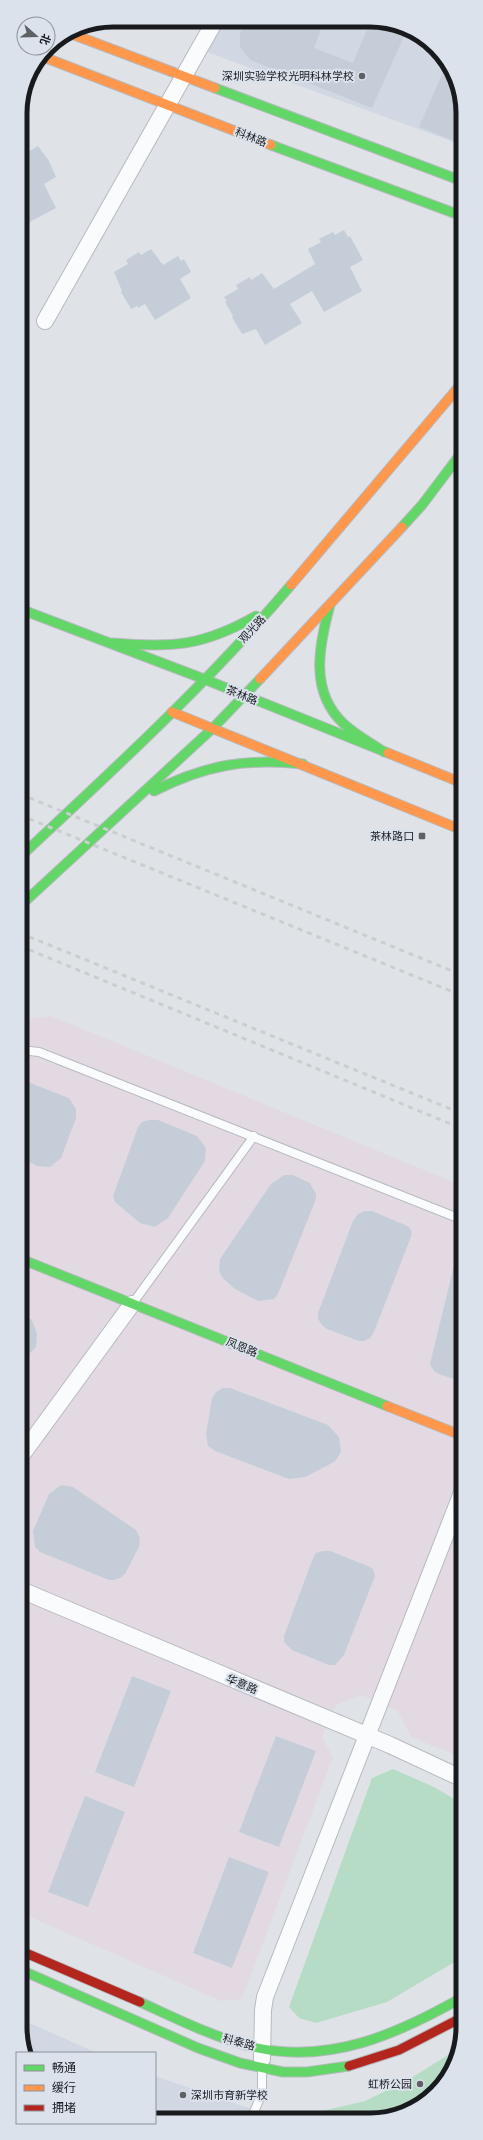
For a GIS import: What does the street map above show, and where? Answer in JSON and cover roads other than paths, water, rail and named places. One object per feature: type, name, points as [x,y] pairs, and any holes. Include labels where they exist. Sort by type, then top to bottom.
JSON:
[{"type":"main road","points":[[76,36],[456,179]]},
{"type":"main road","name":"科林路","points":[[47,58],[167,106],[456,214]]},
{"type":"main road","name":"观光路","points":[[27,850],[172,712],[274,605],[456,390]]},
{"type":"main road","points":[[27,900],[213,728],[245,696],[422,505],[456,460]]},
{"type":"main road","points":[[332,601],[318,651],[321,688],[328,706],[339,719],[384,752]]},
{"type":"main road","points":[[112,643],[158,648],[186,646],[214,638],[242,624],[274,605]]},
{"type":"main road","name":"茶林路","points":[[27,612],[204,679],[456,781]]},
{"type":"main road","points":[[172,712],[456,828]]},
{"type":"main road","points":[[129,805],[180,779],[226,764],[250,760],[277,760],[303,764]]},
{"type":"main road","name":"凤恩路","points":[[27,1262],[456,1433]]},
{"type":"main road","name":"科泰路","points":[[27,1954],[205,2031],[239,2043],[296,2053],[322,2053],[358,2045],[398,2032],[456,2001]]},
{"type":"main road","name":"科泰路","points":[[27,1973],[202,2049],[262,2069],[282,2072],[309,2072],[342,2067],[405,2047],[456,2021]]},
{"type":"street","points":[[45,321],[212,27]]},
{"type":"street","points":[[27,1448],[132,1304]]},
{"type":"street","points":[[262,2069],[263,2010],[265,1997],[365,1736],[456,1508]]},
{"type":"street","name":"华意路","points":[[27,1593],[426,1761],[456,1776]]},
{"type":"lane","points":[[27,1051],[39,1052],[456,1217]]},
{"type":"lane","points":[[132,1304],[254,1136]]},
{"type":"lane","points":[[254,2113],[262,2093],[262,2069]]},
{"type":"railway","points":[[27,797],[456,973]]},
{"type":"railway","points":[[27,818],[456,993]]},
{"type":"railway","points":[[27,936],[456,1111]]},
{"type":"railway","points":[[27,949],[456,1126]]},
{"type":"place","name":"深圳实验学校光明科林学校","points":[[362,76]]},
{"type":"place","name":"茶林路口","points":[[422,836]]},
{"type":"place","name":"虹桥公园","points":[[420,2084]]},
{"type":"place","name":"深圳市育新学校","points":[[183,2095]]}]
